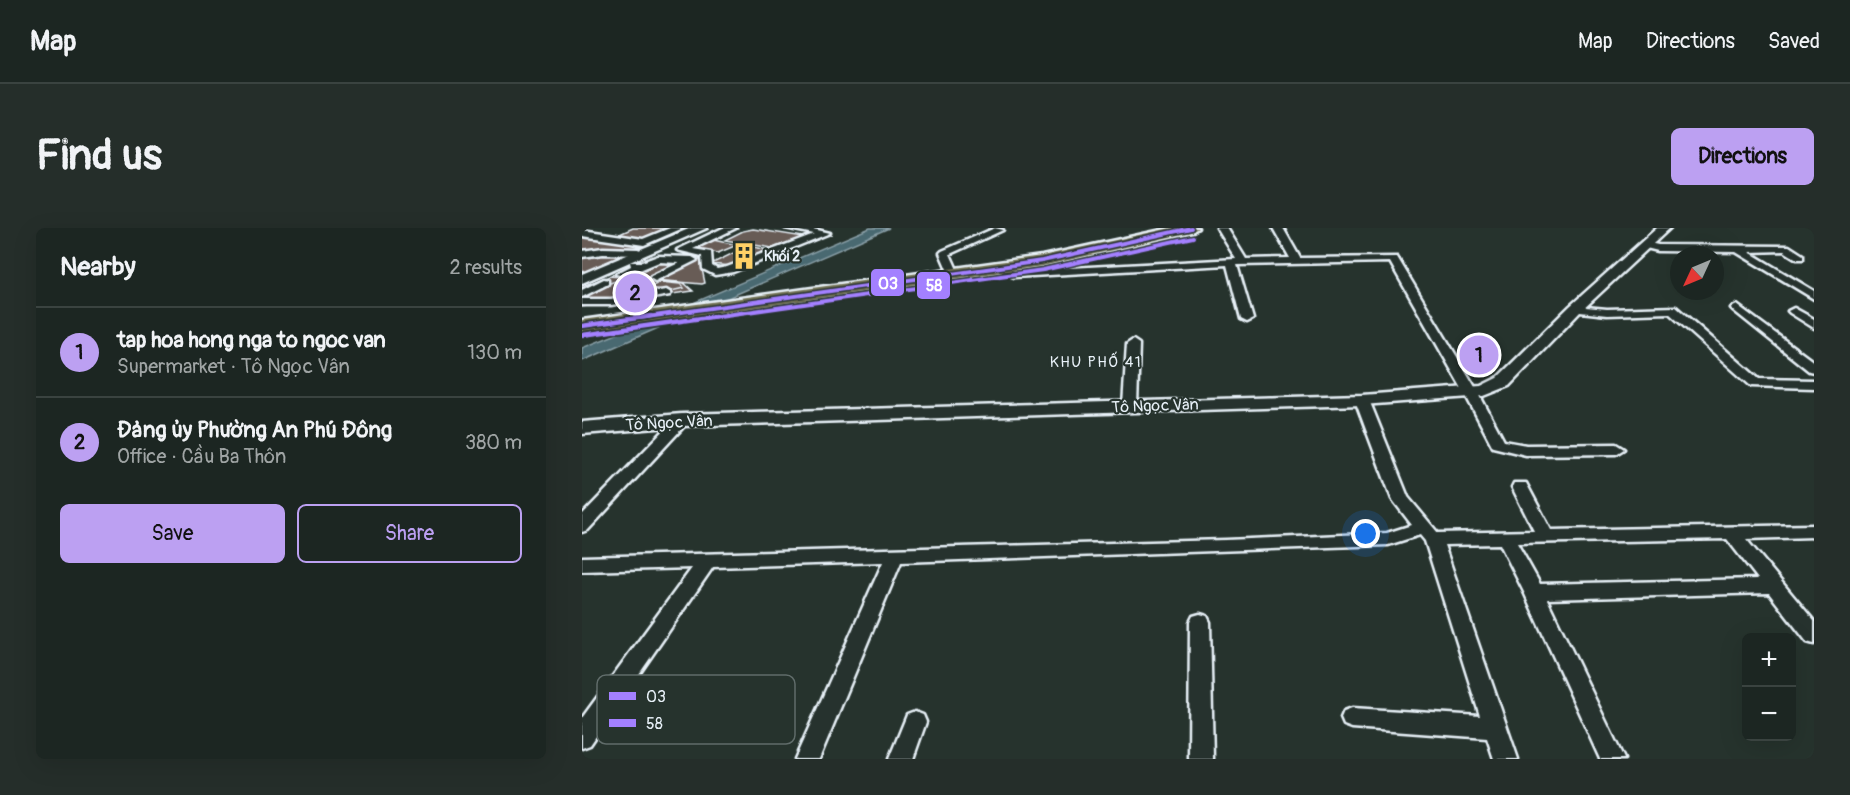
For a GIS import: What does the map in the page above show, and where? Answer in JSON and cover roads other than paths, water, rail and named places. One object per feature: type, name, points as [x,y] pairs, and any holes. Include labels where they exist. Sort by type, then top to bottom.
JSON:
[{"type":"main road","points":[[586,325],[1042,261],[1177,230]]},
{"type":"street","points":[[597,235],[617,228]]},
{"type":"street","points":[[582,233],[644,242],[677,228],[726,230]]},
{"type":"street","points":[[726,230],[682,250],[708,254],[707,267],[715,272],[738,268],[825,233],[790,228]]},
{"type":"street","points":[[1222,228],[1237,262],[1247,319]]},
{"type":"street","points":[[1278,228],[1296,260]]},
{"type":"street","name":"Tô Ngọc Vân","points":[[582,428],[682,420],[1362,400],[1484,391],[1503,382],[1575,309],[1664,228]]},
{"type":"street","points":[[582,279],[623,268],[644,259],[698,229]]},
{"type":"street","points":[[954,274],[945,253],[998,230]]},
{"type":"street","points":[[1645,245],[1658,248],[1786,248],[1800,257]]},
{"type":"street","points":[[1738,249],[1814,296]]},
{"type":"street","points":[[582,254],[621,250],[644,259],[692,260],[656,278]]},
{"type":"street","points":[[994,268],[1014,274],[1237,262],[1393,259],[1498,444],[1526,450],[1616,449]]},
{"type":"street","points":[[582,294],[604,282]]},
{"type":"street","points":[[582,302],[611,302],[666,293]]},
{"type":"street","points":[[1737,308],[1814,368]]},
{"type":"street","points":[[1575,309],[1607,312],[1672,309],[1756,383],[1814,384]]},
{"type":"street","points":[[1794,311],[1814,324]]},
{"type":"street","points":[[1131,406],[1133,344]]},
{"type":"street","points":[[1362,400],[1400,499],[1428,533],[1506,759]]},
{"type":"street","points":[[582,526],[682,420]]},
{"type":"street","points":[[1520,487],[1542,529]]},
{"type":"street","points":[[582,564],[1388,539],[1428,533],[1505,537],[1542,529],[1732,533],[1814,531]]},
{"type":"street","points":[[1732,533],[1814,636]]},
{"type":"street","points":[[1505,537],[1534,592],[1612,759]]},
{"type":"street","points":[[807,759],[895,555]]},
{"type":"street","points":[[626,675],[707,561]]},
{"type":"street","points":[[1534,592],[1774,586]]},
{"type":"street","points":[[1200,622],[1202,759]]},
{"type":"street","points":[[582,737],[597,716]]},
{"type":"street","points":[[1352,718],[1496,728]]},
{"type":"street","points":[[902,759],[915,722]]},
{"type":"water","points":[[870,228],[889,228],[582,361],[582,348]]},
{"type":"place","name":"Khối 2","points":[[744,256]]},
{"type":"place","name":"Đảng ủy Phường An Phú Đông","points":[[635,293]]},
{"type":"place","name":"tap hoa hong nga to ngoc van","points":[[1479,355]]},
{"type":"district","name":"KHU PHỐ 41","points":[[1096,362]]}]
